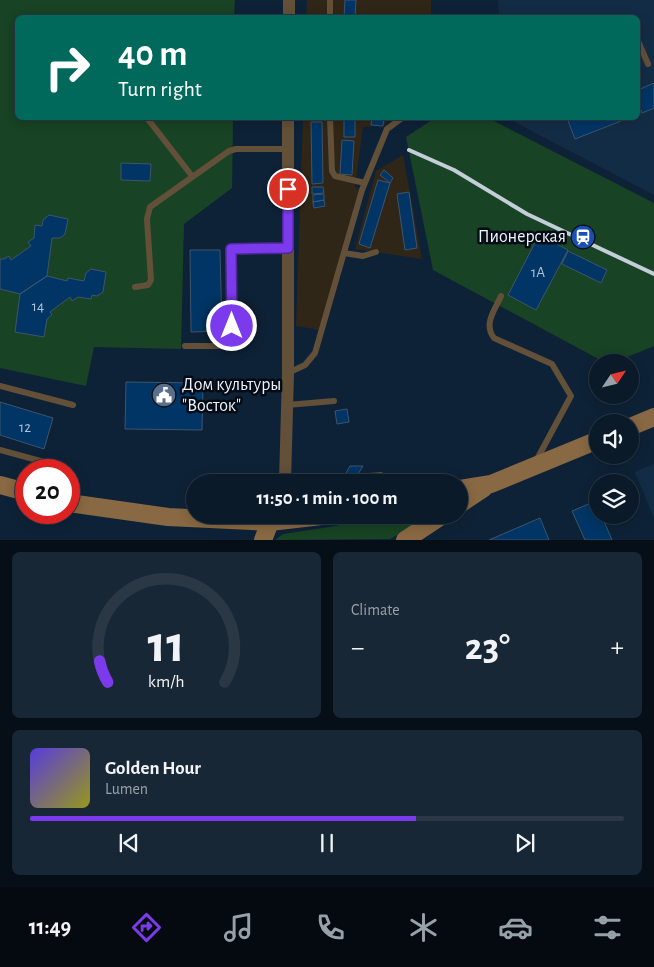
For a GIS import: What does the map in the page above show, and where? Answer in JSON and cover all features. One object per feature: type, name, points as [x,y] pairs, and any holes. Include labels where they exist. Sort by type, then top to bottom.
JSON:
[{"type":"main road","points":[[639,423],[654,417]]},
{"type":"main road","points":[[468,499],[491,484],[589,444]]},
{"type":"main road","points":[[468,488],[491,484]]},
{"type":"main road","points":[[0,486],[15,489]]},
{"type":"main road","points":[[80,505],[168,517],[186,517]]},
{"type":"main road","points":[[263,540],[270,524]]},
{"type":"main road","points":[[405,540],[429,524]]},
{"type":"street","points":[[288,15],[289,0]]},
{"type":"street","points":[[284,474],[288,373],[288,120]]},
{"type":"lane","points":[[330,0],[330,15]]},
{"type":"lane","points":[[640,46],[648,64]]},
{"type":"lane","points":[[149,120],[192,176]]},
{"type":"lane","points":[[330,120],[332,171],[336,176],[365,183]]},
{"type":"lane","points":[[288,373],[305,365],[315,353],[365,183],[387,129],[399,120]]},
{"type":"lane","points":[[135,287],[148,285],[151,280],[147,212],[150,207],[221,155],[236,149],[288,149]]},
{"type":"lane","points":[[185,346],[232,346],[231,249],[288,248]]},
{"type":"lane","points":[[344,254],[364,256],[376,252]]},
{"type":"lane","points":[[501,296],[488,324],[490,333],[494,338],[552,364],[571,396],[533,467]]},
{"type":"lane","points":[[0,386],[73,406]]},
{"type":"lane","points":[[287,405],[334,401]]},
{"type":"lane","points":[[0,450],[34,459]]},
{"type":"shaded area","points":[[307,0],[431,0],[431,15],[306,15]]},
{"type":"shaded area","points":[[498,0],[654,0],[654,195],[511,120],[640,120],[640,15],[499,15]]},
{"type":"shaded area","points":[[303,120],[388,120],[385,125],[363,127],[355,187],[359,189],[320,330],[296,326]]},
{"type":"shaded area","points":[[403,155],[422,259],[355,249],[376,171]]},
{"type":"shaded area","points":[[654,464],[654,518],[639,482],[639,474],[635,472]]},
{"type":"green space","points":[[0,0],[235,0],[234,15],[15,15],[15,120],[233,120],[232,188],[184,224],[181,349],[94,347],[86,386],[0,368]]},
{"type":"green space","points":[[432,120],[492,120],[654,203],[654,346],[634,354],[589,354],[433,270],[406,137]]},
{"type":"green space","points":[[344,524],[414,524],[390,539],[275,540],[283,534]]},
{"type":"building","points":[[345,0],[356,0],[355,15],[344,15]]},
{"type":"building","points":[[654,83],[654,108],[642,113],[640,108],[640,89]]},
{"type":"building","points":[[344,120],[355,120],[355,137],[344,137]]},
{"type":"building","points":[[372,120],[384,120],[383,126],[371,125]]},
{"type":"building","points":[[568,120],[621,121],[575,139]]},
{"type":"building","points":[[311,122],[322,122],[323,183],[312,184]]},
{"type":"building","points":[[342,140],[354,141],[352,175],[340,174]]},
{"type":"building","points":[[121,163],[151,164],[150,181],[121,180]]},
{"type":"building","points":[[384,170],[393,178],[390,183],[380,175]]},
{"type":"building","points":[[378,180],[390,183],[370,248],[359,244]]},
{"type":"building","points":[[312,187],[323,187],[324,193],[312,194]]},
{"type":"building","points":[[409,192],[417,248],[405,250],[397,194]]},
{"type":"building","points":[[324,194],[324,200],[313,202],[313,195]]},
{"type":"building","points":[[324,200],[325,206],[314,208],[313,202]]},
{"type":"building","points":[[49,215],[68,219],[65,234],[60,238],[52,238],[47,276],[20,294],[0,289],[0,259],[9,256],[11,260],[31,246],[28,242],[34,238],[35,225],[42,226],[43,220]]},
{"type":"building","points":[[539,235],[568,250],[536,310],[508,295]]},
{"type":"building","points":[[190,250],[220,250],[222,331],[191,332]]},
{"type":"building","points":[[568,251],[607,270],[601,283],[562,264]]},
{"type":"building","points":[[91,269],[106,272],[103,292],[97,296],[92,295],[91,299],[78,297],[72,301],[70,297],[50,312],[52,315],[47,319],[44,337],[15,332],[20,294],[47,276],[67,281],[68,278],[84,281],[86,273]]},
{"type":"building","name":"Дом культуры \"Восток\"","points":[[126,382],[203,383],[202,430],[125,429]]},
{"type":"building","points":[[0,402],[53,418],[44,449],[0,435]]},
{"type":"building","points":[[347,409],[349,422],[337,424],[335,411]]},
{"type":"building","points":[[350,466],[363,466],[358,474],[346,474]]},
{"type":"building","points":[[589,504],[589,524],[605,524],[612,540],[585,540],[572,511]]},
{"type":"building","points":[[540,518],[549,540],[489,540]]},
{"type":"railway","points":[[409,150],[454,170],[527,214],[654,274]]},
{"type":"place","name":"Пионерская","points":[[583,237]]},
{"type":"place","name":"Дом культуры \"Восток\"","points":[[164,395]]},
{"type":"route","points":[[232,326],[231,249],[288,248],[288,189]]}]
